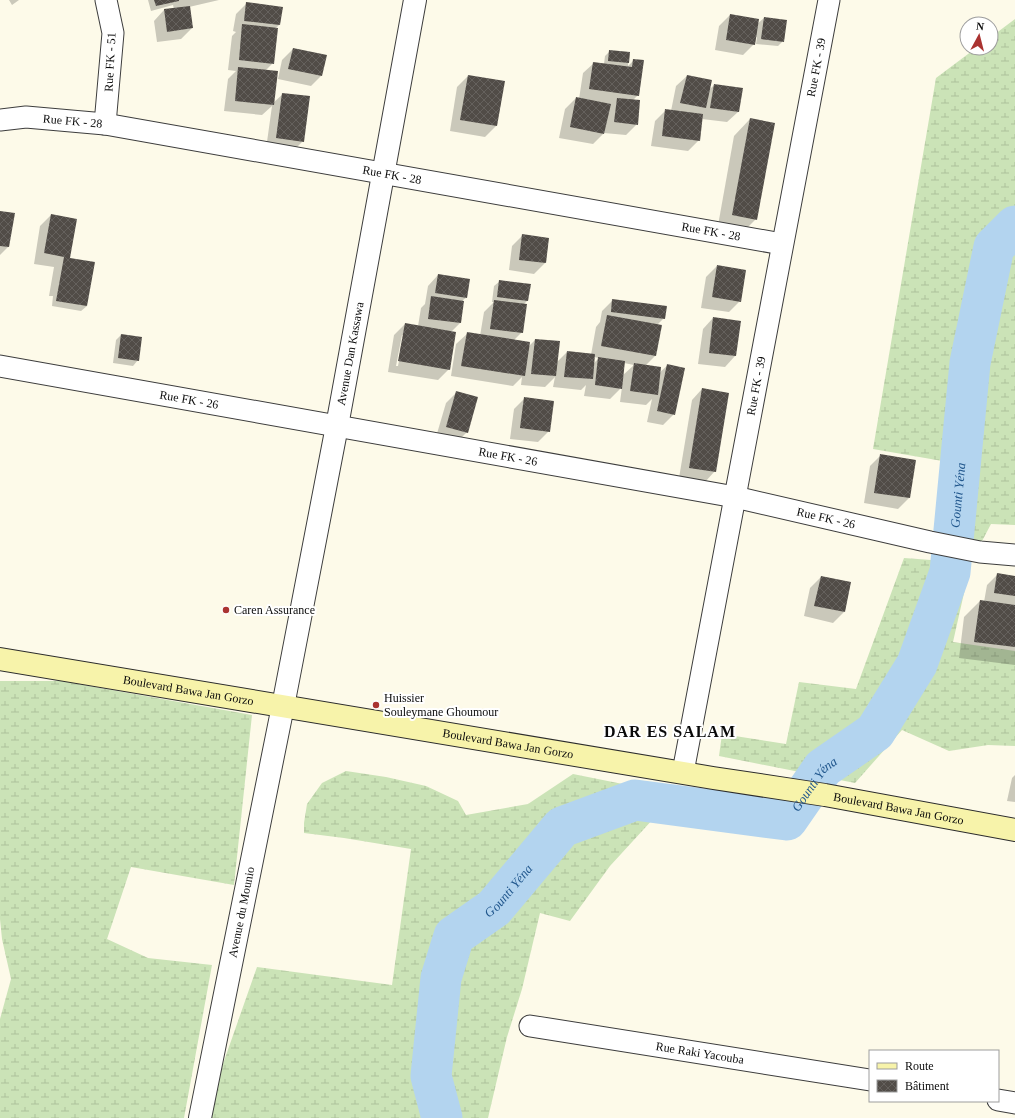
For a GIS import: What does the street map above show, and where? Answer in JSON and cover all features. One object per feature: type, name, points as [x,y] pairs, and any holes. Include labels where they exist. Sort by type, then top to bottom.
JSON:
[{"type":"main road","name":"Boulevard Bawa Jan Gorzo","points":[[0,659],[713,778],[825,795],[1015,830]]},
{"type":"street","name":"Rue FK - 51","points":[[105,124],[113,32],[106,0]]},
{"type":"street","name":"Avenue Dan Kassawa","points":[[283,706],[337,426],[415,0]]},
{"type":"street","name":"Rue FK - 39","points":[[683,772],[828,0]]},
{"type":"street","name":"Rue FK - 28","points":[[0,120],[26,117],[105,124],[782,244]]},
{"type":"street","name":"Rue FK - 26","points":[[0,366],[735,497],[930,542],[980,552],[1015,555]]},
{"type":"street","name":"Avenue du Mounio","points":[[200,1118],[283,706]]},
{"type":"street","name":"Rue Raki Yacouba","points":[[530,1026],[869,1080]]},
{"type":"street","points":[[999,1100],[1015,1103]]},
{"type":"green space","points":[[1015,19],[1015,525],[991,524],[971,562],[953,642],[1015,651],[1015,746],[988,745],[949,751],[902,730],[855,783],[719,756],[722,734],[786,744],[799,682],[856,689],[904,558],[931,560],[942,524],[954,463],[873,449],[936,78],[965,56],[999,56],[999,31]]},
{"type":"green space","points":[[0,681],[61,681],[252,715],[234,885],[131,867],[107,939],[148,958],[212,965],[184,1118],[0,1118],[0,1019],[11,979],[2,939],[0,919]]},
{"type":"green space","points":[[346,771],[386,777],[426,786],[458,801],[466,815],[528,804],[573,774],[702,800],[806,815],[799,828],[654,818],[610,866],[570,921],[540,913],[522,989],[507,1037],[488,1118],[204,1118],[257,967],[392,985],[411,849],[304,833],[307,804],[322,783]]},
{"type":"building","points":[[154,0],[179,0],[179,1],[156,6]]},
{"type":"building","points":[[246,2],[283,7],[280,25],[244,21]]},
{"type":"building","points":[[190,6],[193,28],[167,32],[164,9]]},
{"type":"building","points":[[730,14],[759,19],[755,45],[726,40]]},
{"type":"building","points":[[764,17],[787,20],[784,42],[761,39]]},
{"type":"building","points":[[242,24],[278,28],[274,64],[239,60]]},
{"type":"building","points":[[293,48],[327,55],[322,76],[288,69]]},
{"type":"building","points":[[609,50],[630,52],[629,63],[608,61]]},
{"type":"building","points":[[633,59],[644,60],[639,96],[589,89],[593,62],[632,67]]},
{"type":"building","points":[[238,67],[278,71],[274,105],[235,101]]},
{"type":"building","points":[[468,75],[505,81],[497,126],[460,120]]},
{"type":"building","points":[[687,75],[712,80],[706,108],[680,103]]},
{"type":"building","points":[[714,84],[743,88],[739,112],[710,108]]},
{"type":"building","points":[[282,93],[310,96],[304,142],[276,138]]},
{"type":"building","points":[[576,97],[611,104],[604,134],[570,127]]},
{"type":"building","points":[[617,98],[640,100],[638,125],[614,122]]},
{"type":"building","points":[[665,109],[703,114],[700,141],[662,136]]},
{"type":"building","points":[[750,118],[775,123],[757,220],[732,215]]},
{"type":"building","points":[[0,211],[15,213],[9,247],[0,246]]},
{"type":"building","points":[[51,214],[77,219],[70,258],[95,262],[87,306],[56,301],[64,257],[44,253]]},
{"type":"building","points":[[522,234],[549,238],[546,263],[519,260]]},
{"type":"building","points":[[717,265],[746,270],[741,302],[712,297]]},
{"type":"building","points":[[438,274],[470,279],[467,298],[435,293]]},
{"type":"building","points":[[499,280],[531,284],[528,301],[497,297]]},
{"type":"building","points":[[431,296],[464,301],[461,323],[428,319]]},
{"type":"building","points":[[612,299],[667,306],[665,319],[611,312]]},
{"type":"building","points":[[494,300],[527,304],[523,333],[490,329]]},
{"type":"building","points":[[607,315],[662,325],[656,356],[601,346]]},
{"type":"building","points":[[713,317],[741,321],[736,356],[709,353]]},
{"type":"building","points":[[405,323],[456,332],[450,370],[398,361]]},
{"type":"building","points":[[467,332],[530,342],[525,376],[461,366]]},
{"type":"building","points":[[121,334],[142,337],[139,361],[118,358]]},
{"type":"building","points":[[535,339],[560,341],[556,376],[531,374]]},
{"type":"building","points":[[567,351],[595,354],[593,379],[564,377]]},
{"type":"building","points":[[598,357],[625,361],[622,389],[595,385]]},
{"type":"building","points":[[634,363],[661,367],[658,395],[630,391]]},
{"type":"building","points":[[667,364],[685,368],[675,415],[657,411]]},
{"type":"building","points":[[702,388],[729,393],[716,472],[689,468]]},
{"type":"building","points":[[456,391],[478,397],[468,433],[446,427]]},
{"type":"building","points":[[524,397],[554,401],[550,432],[520,428]]},
{"type":"building","points":[[880,454],[916,460],[910,498],[874,493]]},
{"type":"building","points":[[997,573],[1015,576],[1015,596],[994,593]]},
{"type":"building","points":[[821,576],[851,582],[845,612],[814,606]]},
{"type":"building","points":[[980,600],[1015,605],[1015,647],[974,642]]},
{"type":"waterway","name":"Gounti Yéna","points":[[442,1118],[431,1076],[441,978],[454,936],[494,908],[562,827],[635,800],[787,820],[823,768],[875,732],[917,664],[950,572],[970,363],[994,247],[1015,226]]},
{"type":"place","name":"Caren Assurance","points":[[226,610]]},
{"type":"place","name":"Huissier Souleymane Ghoumour","points":[[376,705]]},
{"type":"district","name":"DAR ES SALAM","points":[[670,731]]}]
